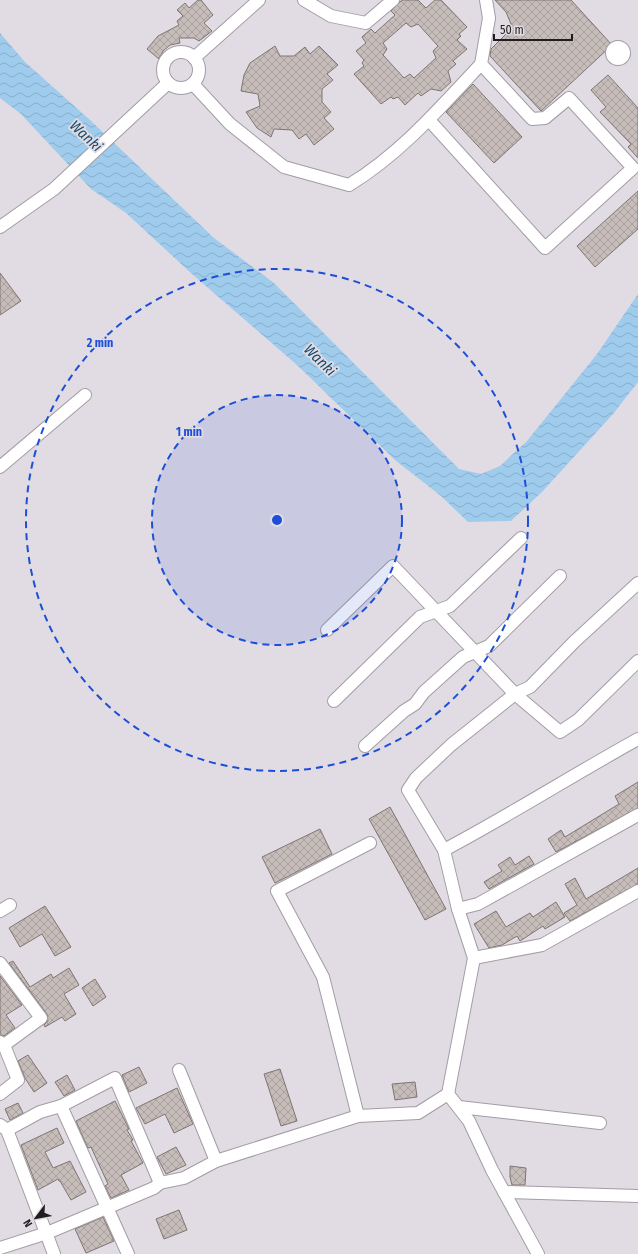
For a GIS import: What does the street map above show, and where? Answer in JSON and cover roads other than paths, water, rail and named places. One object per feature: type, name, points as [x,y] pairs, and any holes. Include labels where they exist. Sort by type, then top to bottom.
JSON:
[{"type":"street","points":[[194,58],[259,0]]},
{"type":"street","points":[[304,0],[330,16],[366,23],[393,0]]},
{"type":"street","points":[[193,84],[230,124],[284,167],[349,185],[371,172],[429,120],[481,64],[490,18],[486,0]]},
{"type":"street","points":[[182,53],[194,58],[198,64],[199,71],[193,84],[181,88],[168,82],[164,70],[165,63],[169,57],[182,53]]},
{"type":"street","points":[[429,120],[545,248],[633,168],[569,98],[545,118],[532,119],[481,64]]},
{"type":"street","points":[[0,227],[54,189],[168,82]]},
{"type":"street","points":[[0,467],[85,395]]},
{"type":"street","points":[[334,701],[420,617],[450,606],[521,538]]},
{"type":"street","points":[[327,630],[393,566],[515,694],[560,732],[578,720],[638,660]]},
{"type":"street","points":[[365,746],[404,711],[415,704],[424,692],[464,657],[489,646],[560,576]]},
{"type":"street","points":[[0,1248],[47,1233],[154,1188],[160,1183],[184,1178],[216,1161],[358,1116],[418,1113],[448,1094],[474,958],[458,909],[444,850],[408,790],[416,778],[450,745],[515,694],[530,687],[574,642],[638,583]]},
{"type":"street","points":[[444,850],[506,817],[577,772],[638,739]]},
{"type":"street","points":[[458,909],[478,904],[638,815]]},
{"type":"street","points":[[358,1116],[323,977],[276,891],[370,843]]},
{"type":"street","points":[[474,958],[542,945],[638,891]]},
{"type":"street","points":[[0,963],[41,1018],[2,1043],[18,1080],[0,1094]]},
{"type":"street","points":[[178,1070],[216,1161]]},
{"type":"street","points":[[54,1254],[4,1127],[40,1112],[61,1106],[115,1078],[160,1183]]},
{"type":"street","points":[[448,1094],[469,1121],[504,1192],[538,1254]]},
{"type":"street","points":[[61,1106],[128,1254]]},
{"type":"street","points":[[459,1107],[600,1123]]},
{"type":"street","points":[[504,1192],[638,1196]]},
{"type":"water","name":"Wanki","points":[[0,33],[25,62],[90,120],[214,238],[274,283],[459,469],[481,474],[500,466],[527,441],[597,354],[638,294],[638,382],[613,414],[542,492],[511,521],[468,522],[441,496],[395,460],[297,365],[192,274],[126,213],[91,189],[21,114],[0,98]]}]
